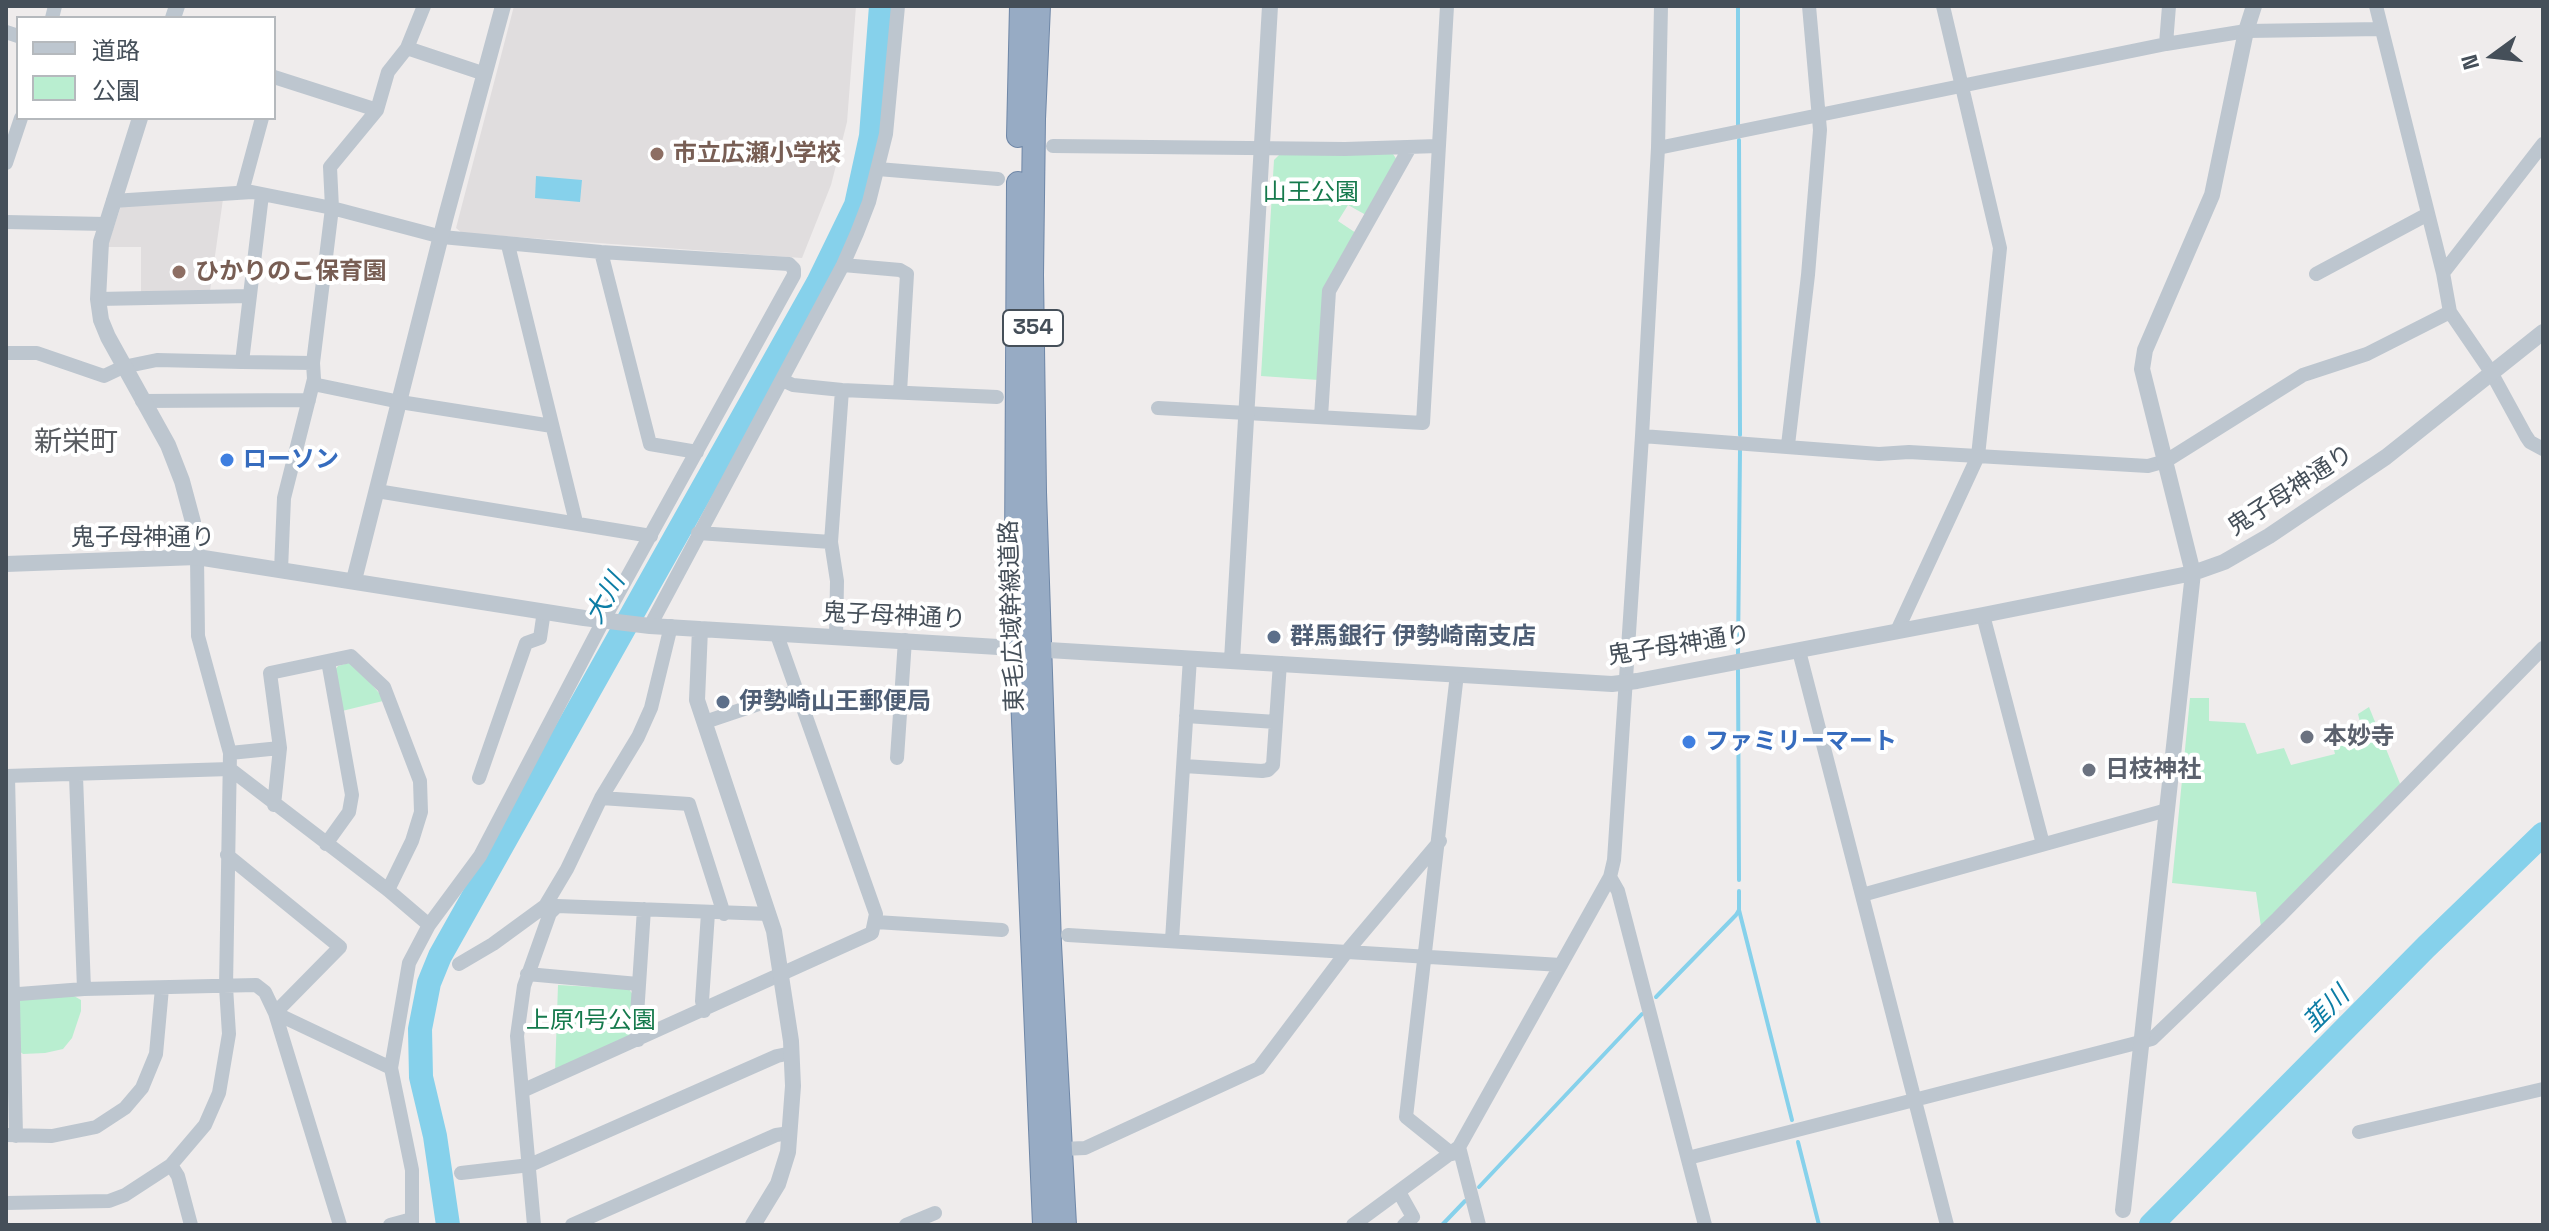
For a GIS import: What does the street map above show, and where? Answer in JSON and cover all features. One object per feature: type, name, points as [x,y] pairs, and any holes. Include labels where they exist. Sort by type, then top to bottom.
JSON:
[{"type":"highway","name":"東毛広域幹線道路","points":[[1021,6],[1016,274],[1016,552],[1030,649],[1065,1225]]},
{"type":"highway","name":"東毛広域幹線道路","points":[[1039,6],[1034,119],[1030,649],[1044,1225]]},
{"type":"street","points":[[281,570],[284,498],[313,384],[332,208],[330,167],[377,110],[388,72],[407,48],[424,6]]},
{"type":"street","points":[[354,580],[503,6]]},
{"type":"street","points":[[647,625],[843,265],[869,202],[891,101],[898,6]]},
{"type":"street","points":[[1232,660],[1270,6]]},
{"type":"street","points":[[1158,408],[1423,423],[1447,6]]},
{"type":"street","points":[[1353,1225],[1455,1150],[1610,877],[1614,860],[1642,436],[1658,148],[1661,6]]},
{"type":"street","points":[[1788,445],[1808,275],[1819,116],[1809,6]]},
{"type":"street","points":[[1897,631],[1978,456],[2000,248],[1943,6]]},
{"type":"street","points":[[2166,44],[2169,6]]},
{"type":"street","points":[[2123,1218],[2193,573],[2142,369],[2145,350],[2212,195],[2254,6]]},
{"type":"street","points":[[2376,6],[2450,312],[2491,372],[2530,442],[2543,449]]},
{"type":"street","points":[[1658,148],[2166,44],[2246,31],[2382,29]]},
{"type":"street","points":[[407,48],[485,74]]},
{"type":"street","points":[[276,78],[377,110]]},
{"type":"street","points":[[6,163],[20,120]]},
{"type":"street","points":[[6,1203],[109,1201],[147,1182],[171,1165],[205,1125],[219,1093],[229,1034],[226,987],[230,753],[198,636],[197,557],[193,522],[168,445],[123,367],[101,320],[98,299],[98,265],[106,224],[139,120]]},
{"type":"street","points":[[242,192],[261,120]]},
{"type":"street","points":[[2443,273],[2543,144]]},
{"type":"street","points":[[1053,146],[1409,149],[1438,146]]},
{"type":"street","points":[[1321,417],[1329,291],[1409,149]]},
{"type":"street","points":[[878,169],[998,179]]},
{"type":"street","points":[[113,201],[242,192],[332,208],[442,237],[508,245],[789,264],[794,269],[794,275],[480,856],[429,925],[409,963],[391,1068],[412,1170],[412,1222],[390,1225]]},
{"type":"street","points":[[242,362],[262,195]]},
{"type":"street","points":[[2316,274],[2428,214]]},
{"type":"street","points":[[6,222],[106,224]]},
{"type":"street","points":[[508,245],[576,522]]},
{"type":"street","points":[[601,252],[650,444],[697,452]]},
{"type":"street","points":[[843,265],[900,270],[907,274],[900,392]]},
{"type":"street","points":[[98,299],[250,296]]},
{"type":"street","points":[[1642,436],[1879,454],[1909,452],[2148,466],[2166,461],[2303,375],[2367,354],[2450,312]]},
{"type":"street","name":"鬼子母神通り","points":[[6,564],[197,557],[647,625],[1625,683],[2193,573],[2224,562],[2288,524],[2386,457],[2543,332]]},
{"type":"street","points":[[6,353],[37,353],[104,376],[123,367],[157,360],[313,363]]},
{"type":"street","points":[[782,380],[793,385],[842,390],[997,397]]},
{"type":"street","points":[[313,384],[400,402],[552,426]]},
{"type":"street","points":[[836,638],[837,581],[831,542],[842,390]]},
{"type":"street","points":[[142,401],[309,400]]},
{"type":"street","points":[[377,491],[651,536]]},
{"type":"street","points":[[698,533],[831,542]]},
{"type":"street","points":[[479,778],[526,643],[540,638],[544,611]]},
{"type":"street","points":[[1983,615],[2043,844]]},
{"type":"street","points":[[534,1225],[517,1036],[527,974],[548,909],[601,798],[638,737],[651,708],[671,626]]},
{"type":"street","points":[[700,629],[696,688],[769,914],[792,1053],[790,1133],[778,1184],[753,1225]]},
{"type":"street","points":[[522,1091],[872,933],[876,922],[777,635]]},
{"type":"street","points":[[897,758],[905,640]]},
{"type":"street","points":[[1688,1158],[2152,1039],[2278,918],[2543,648]]},
{"type":"street","points":[[1799,651],[1947,1225]]},
{"type":"street","points":[[274,805],[280,748],[270,673],[351,656],[384,687],[420,781],[421,812],[412,841],[388,890]]},
{"type":"street","points":[[1172,940],[1190,658]]},
{"type":"street","points":[[326,844],[349,812],[352,795],[328,661]]},
{"type":"street","points":[[1184,766],[1268,770],[1273,765],[1280,663]]},
{"type":"street","points":[[1457,674],[1406,1117],[1455,1150],[1479,1225]]},
{"type":"street","points":[[705,722],[797,691]]},
{"type":"street","points":[[1186,716],[1276,722]]},
{"type":"street","points":[[230,753],[280,748]]},
{"type":"street","points":[[162,988],[156,1054],[142,1088],[125,1108],[96,1127],[52,1136],[11,1136],[7,776],[230,769],[429,925]]},
{"type":"street","points":[[76,776],[84,989]]},
{"type":"street","points":[[601,798],[689,804],[724,914]]},
{"type":"street","points":[[1862,895],[2167,810]]},
{"type":"street","points":[[1062,1149],[1090,1146],[1259,1068],[1348,950],[1440,841]]},
{"type":"street","points":[[227,855],[340,947],[275,1013]]},
{"type":"street","points":[[1610,877],[1618,891],[1705,1225]]},
{"type":"street","points":[[459,964],[557,906],[769,914]]},
{"type":"street","points":[[638,1040],[638,984],[644,909]]},
{"type":"street","points":[[704,1011],[702,1001],[708,913]]},
{"type":"street","points":[[876,922],[1002,930]]},
{"type":"street","points":[[1068,935],[1561,965]]},
{"type":"street","points":[[527,974],[638,984]]},
{"type":"street","points":[[9,995],[84,989],[256,985],[265,992],[275,1013],[340,1225]]},
{"type":"street","points":[[275,1013],[391,1068]]},
{"type":"street","points":[[461,1173],[530,1165],[777,1056],[792,1053]]},
{"type":"street","points":[[2359,1132],[2543,1089]]},
{"type":"street","points":[[572,1225],[776,1135],[790,1133]]},
{"type":"street","points":[[171,1165],[178,1176],[191,1225]]},
{"type":"street","points":[[1399,1192],[1413,1217],[1404,1225]]},
{"type":"street","points":[[906,1225],[935,1213]]},
{"type":"shaded area","name":"市立広瀬小学校","points":[[514,6],[856,6],[847,122],[831,185],[802,258],[462,233],[456,228]]},
{"type":"shaded area","points":[[223,199],[210,291],[141,292],[141,247],[107,247],[121,206]]},
{"type":"green space","name":"山王公園","points":[[1280,154],[1393,154],[1397,160],[1366,215],[1348,205],[1338,221],[1356,233],[1325,288],[1319,380],[1261,376],[1274,160]]},
{"type":"green space","points":[[352,662],[383,701],[342,711],[335,670]]},
{"type":"green space","points":[[2190,698],[2209,698],[2209,721],[2245,723],[2257,754],[2284,748],[2291,765],[2335,754],[2333,746],[2364,738],[2358,714],[2369,707],[2401,786],[2261,927],[2256,892],[2172,883]]},
{"type":"green space","name":"上原1号公園","points":[[558,985],[629,989],[633,995],[631,1035],[555,1073]]},
{"type":"green space","points":[[74,996],[81,1000],[81,1011],[72,1038],[63,1049],[23,1054],[18,1050],[16,1006],[20,999]]},
{"type":"water","points":[[536,176],[582,180],[580,202],[535,198]]},
{"type":"waterway","name":"大川","points":[[448,1225],[435,1136],[421,1077],[420,1029],[429,983],[440,956],[818,283],[856,205],[871,136],[881,6]]},
{"type":"waterway","points":[[1738,6],[1738,125]]},
{"type":"waterway","points":[[1739,140],[1740,435]]},
{"type":"waterway","points":[[1738,654],[1740,450]]},
{"type":"waterway","points":[[1738,670],[1739,880]]},
{"type":"waterway","name":"韮川","points":[[2151,1225],[2426,947],[2543,834]]},
{"type":"waterway","points":[[1656,997],[1736,915],[1739,891]]},
{"type":"waterway","points":[[1739,910],[1792,1120]]},
{"type":"waterway","points":[[1479,1187],[1642,1014]]},
{"type":"waterway","points":[[1798,1142],[1819,1225]]},
{"type":"waterway","points":[[1442,1225],[1465,1201]]},
{"type":"place","name":"市立広瀬小学校","points":[[657,154]]},
{"type":"place","name":"ひかりのこ保育園","points":[[179,272]]},
{"type":"place","name":"ローソン","points":[[227,460]]},
{"type":"place","name":"群馬銀行 伊勢崎南支店","points":[[1274,637]]},
{"type":"place","name":"伊勢崎山王郵便局","points":[[723,702]]},
{"type":"place","name":"本妙寺","points":[[2307,737]]},
{"type":"place","name":"ファミリーマート","points":[[1689,742]]},
{"type":"place","name":"日枝神社","points":[[2089,770]]},
{"type":"district","name":"新栄町","points":[[76,443]]}]
